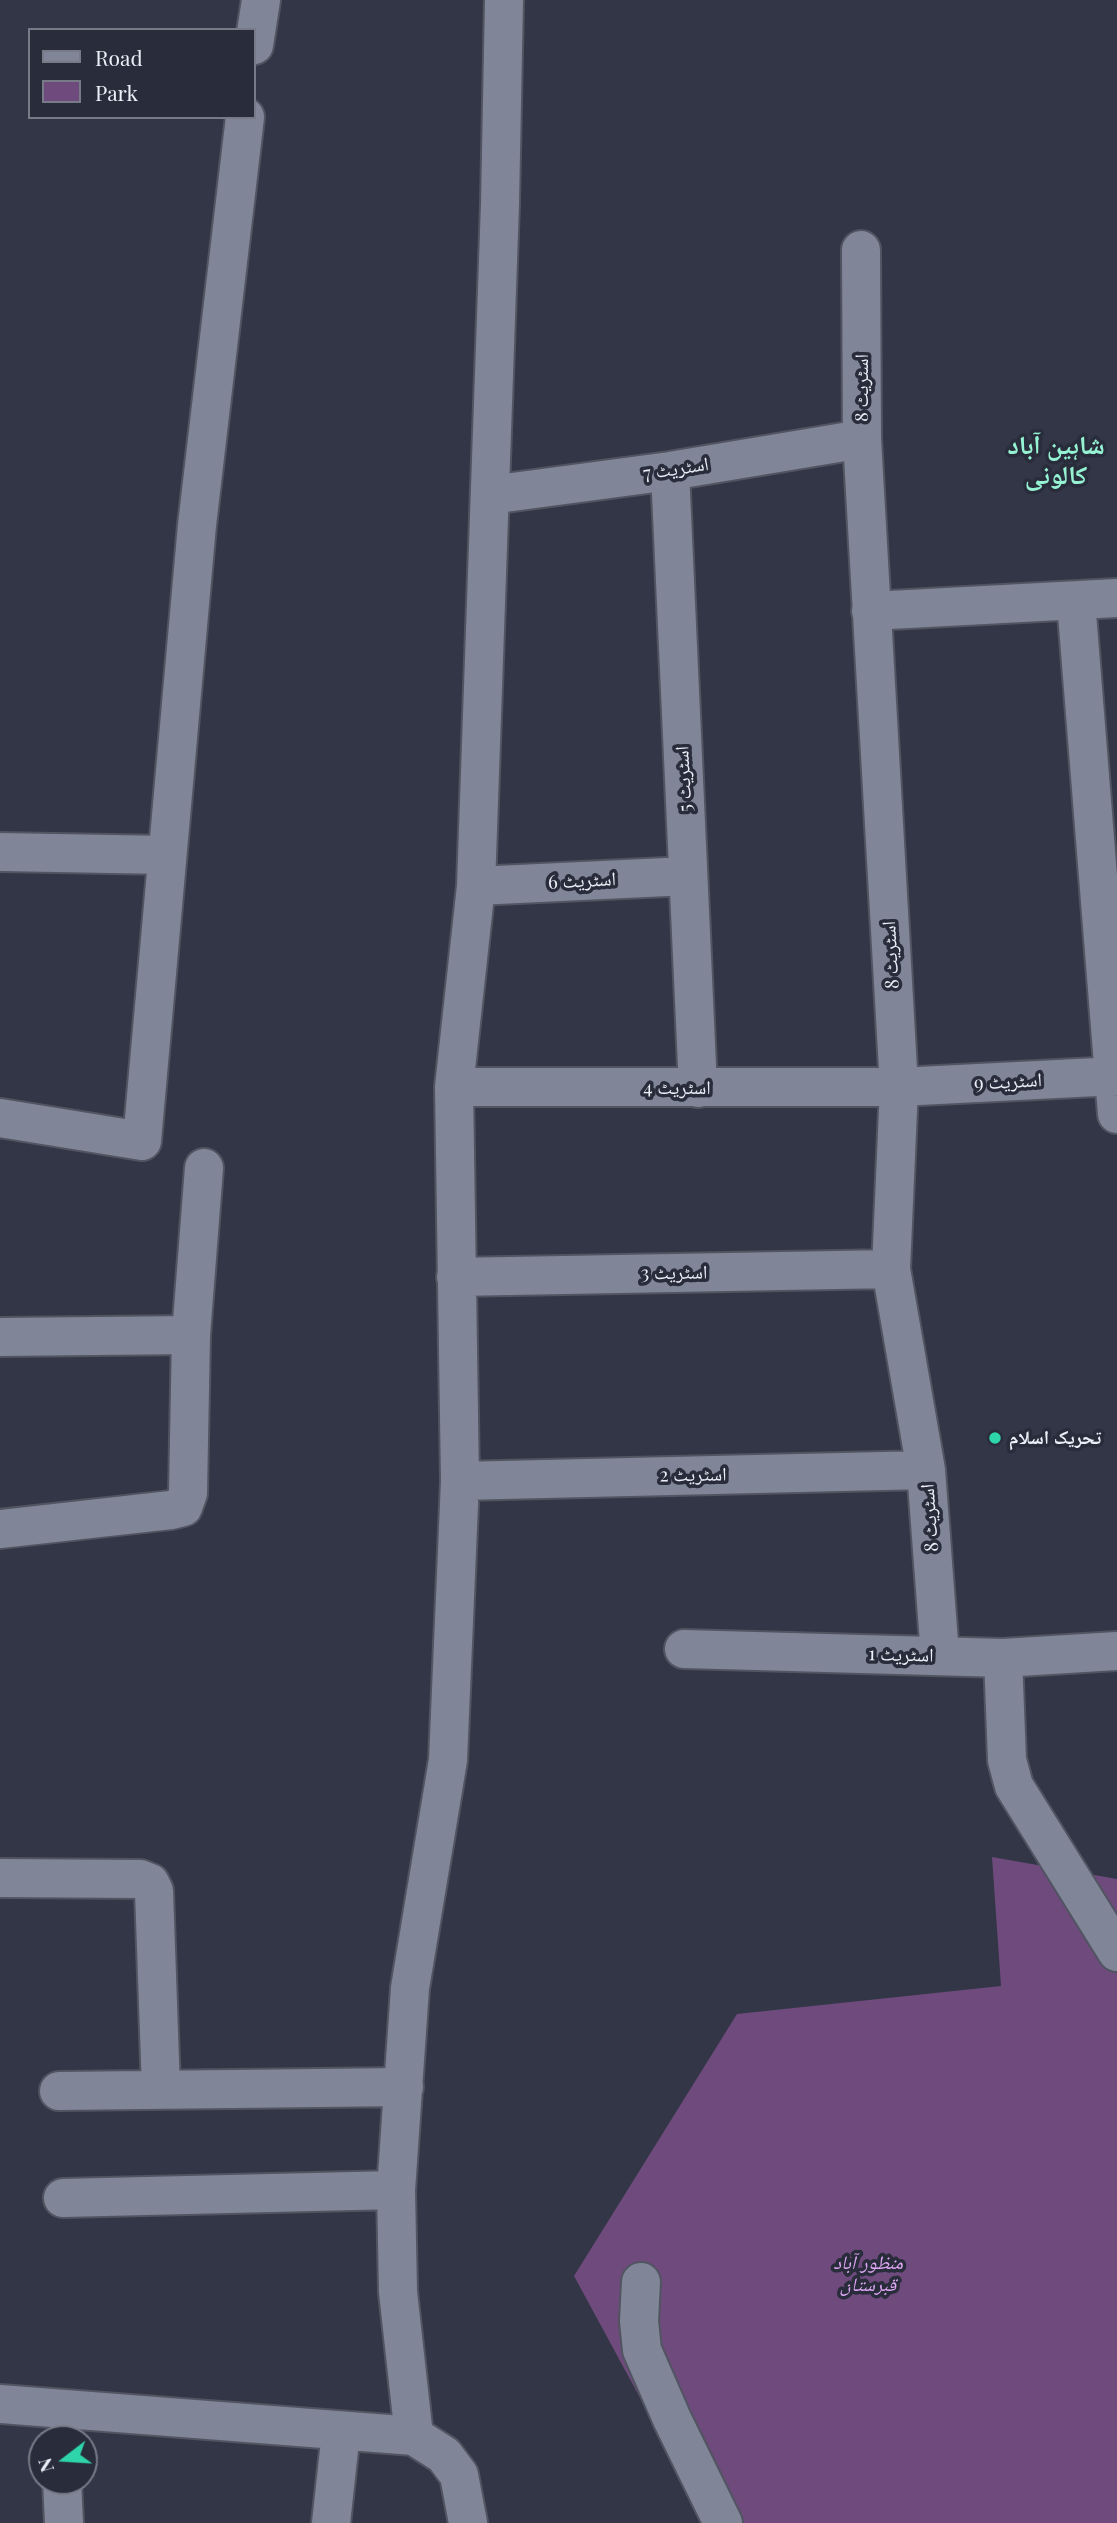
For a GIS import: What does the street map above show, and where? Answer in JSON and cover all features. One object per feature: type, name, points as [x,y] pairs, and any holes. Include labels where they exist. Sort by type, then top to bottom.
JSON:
[{"type":"street","points":[[256,32],[261,0]]},
{"type":"street","points":[[414,2436],[398,2292],[396,2190],[410,1988],[449,1760],[460,1481],[454,1087],[476,886],[500,204],[504,0]]},
{"type":"street","points":[[0,1118],[142,1141],[197,525],[245,119]]},
{"type":"street","name":"اسٹریٹ 8","points":[[861,250],[862,439],[899,1087],[891,1269],[926,1470],[940,1656]]},
{"type":"street","name":"اسٹریٹ 7","points":[[490,495],[670,471],[862,439]]},
{"type":"street","name":"اسٹریٹ 5","points":[[670,471],[698,1088]]},
{"type":"street","points":[[871,611],[1117,598]]},
{"type":"street","points":[[1076,601],[1117,1114]]},
{"type":"street","points":[[0,852],[167,855]]},
{"type":"street","name":"اسٹریٹ 6","points":[[476,886],[688,876]]},
{"type":"street","name":"اسٹریٹ 9","points":[[899,1087],[1115,1077]]},
{"type":"street","name":"اسٹریٹ 4","points":[[454,1087],[899,1087]]},
{"type":"street","points":[[0,1528],[183,1507],[188,1493],[191,1335],[204,1168]]},
{"type":"street","name":"اسٹریٹ 3","points":[[456,1277],[891,1269]]},
{"type":"street","points":[[0,1337],[191,1335]]},
{"type":"street","name":"اسٹریٹ 2","points":[[460,1481],[926,1470]]},
{"type":"street","name":"اسٹریٹ 1","points":[[684,1649],[1003,1658],[1117,1651]]},
{"type":"street","points":[[1003,1658],[1007,1760],[1014,1786],[1117,1952]]},
{"type":"street","points":[[0,1878],[140,1879],[150,1883],[154,1891],[161,2090]]},
{"type":"street","points":[[59,2091],[404,2087]]},
{"type":"street","points":[[63,2197],[396,2190]]},
{"type":"street","points":[[641,2282],[639,2321],[642,2350],[723,2523]]},
{"type":"street","points":[[0,2404],[61,2424],[414,2436],[444,2455],[459,2475],[468,2523]]},
{"type":"street","points":[[331,2523],[341,2432]]},
{"type":"street","points":[[63,2495],[64,2523]]},
{"type":"green space","name":"منظور آباد قبرستان","points":[[992,1857],[1117,1879],[1117,2523],[708,2523],[574,2276],[737,2014],[1001,1986]]},
{"type":"place","name":"تحریک اسلام","points":[[995,1438]]},
{"type":"district","name":"شاہین آباد کالونی","points":[[1056,461]]}]
